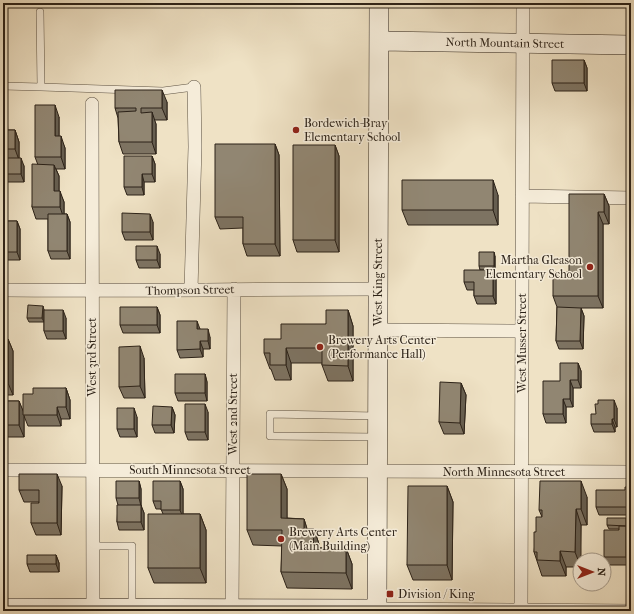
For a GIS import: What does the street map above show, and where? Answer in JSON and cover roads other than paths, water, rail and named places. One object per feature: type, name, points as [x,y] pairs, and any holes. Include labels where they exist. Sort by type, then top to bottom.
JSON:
[{"type":"street","name":"West King Street","points":[[377,609],[379,3]]},
{"type":"street","name":"West Musser Street","points":[[521,611],[523,3]]},
{"type":"street","name":"North Mountain Street","points":[[379,42],[631,45]]},
{"type":"street","points":[[191,290],[195,147],[194,87]]},
{"type":"street","name":"West 3rd Street","points":[[92,104],[93,610]]},
{"type":"street","points":[[522,196],[631,198]]},
{"type":"street","name":"West 2nd Street","points":[[232,610],[234,289]]},
{"type":"street","name":"Thompson Street","points":[[3,290],[92,291],[378,289]]},
{"type":"street","points":[[378,330],[522,331]]},
{"type":"street","name":"South Minnesota Street","points":[[3,470],[377,471]]},
{"type":"street","name":"North Minnesota Street","points":[[377,471],[522,473],[631,472]]},
{"type":"street","points":[[3,608],[93,610],[377,609],[631,611]]},
{"type":"lane","points":[[40,12],[40,87]]},
{"type":"lane","points":[[3,86],[162,91],[194,87]]},
{"type":"lane","points":[[377,416],[270,414],[270,436],[377,437]]},
{"type":"lane","points":[[93,546],[132,546],[132,609]]},
{"type":"place","name":"Bordewich-Bray Elementary School","points":[[296,130]]},
{"type":"place","name":"Martha Gleason Elementary School","points":[[590,267]]},
{"type":"place","name":"Brewery Arts Center (Performance Hall)","points":[[320,347]]},
{"type":"place","name":"Brewery Arts Center (Main Building)","points":[[281,539]]},
{"type":"place","name":"Division / King","points":[[390,594]]}]
